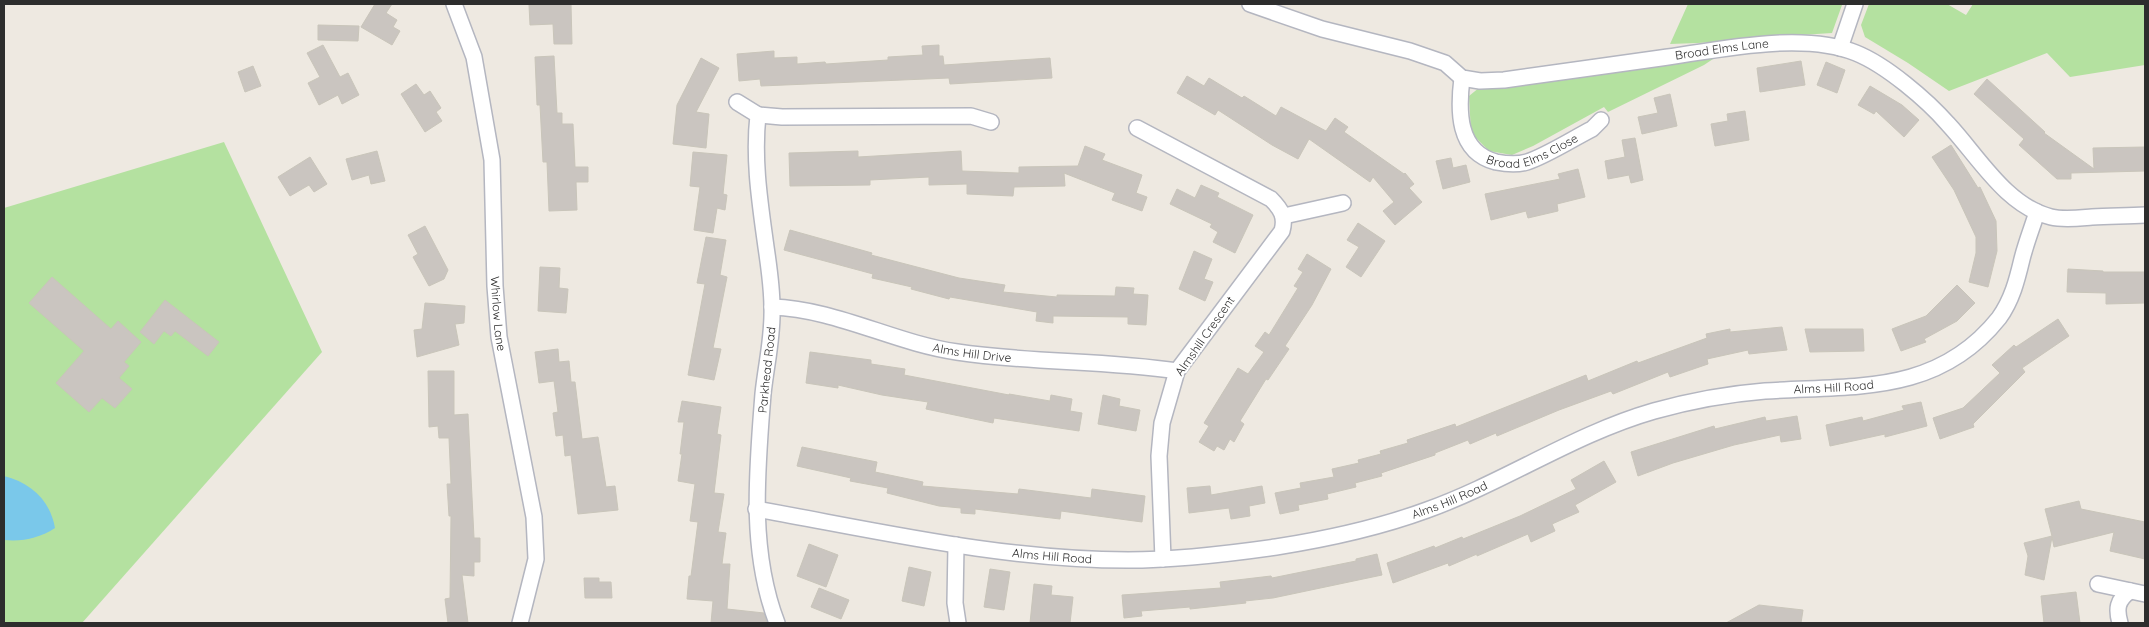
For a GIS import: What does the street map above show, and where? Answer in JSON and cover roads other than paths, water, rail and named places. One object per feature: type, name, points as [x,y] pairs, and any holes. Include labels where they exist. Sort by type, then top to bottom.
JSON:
[{"type":"street","name":"Whirlow Lane","points":[[454,4],[474,57],[492,160],[495,286],[500,337],[534,517],[536,559],[520,623]]},
{"type":"street","points":[[1250,4],[1322,29],[1410,51],[1445,63],[1462,78]]},
{"type":"street","points":[[1840,48],[1855,4]]},
{"type":"street","name":"Broad Elms Lane","points":[[1462,78],[1480,81],[1504,80],[1720,49],[1798,42],[1829,44],[1857,53],[1884,69],[1918,95],[1947,123],[2005,189],[2022,204],[2052,217],[2070,219],[2145,215]]},
{"type":"street","name":"Broad Elms Close","points":[[1462,78],[1458,104],[1468,142],[1478,152],[1492,160],[1507,164],[1526,162],[1592,128],[1600,120]]},
{"type":"street","points":[[737,102],[758,115],[782,117],[971,116],[991,122]]},
{"type":"street","name":"Parkhead Road","points":[[758,115],[756,168],[772,307],[771,343],[763,393],[756,509],[758,542],[764,578],[776,623]]},
{"type":"street","points":[[1137,128],[1271,199],[1280,208],[1284,216],[1343,203]]},
{"type":"street","name":"Alms Hill Road","points":[[756,509],[956,545],[1071,557],[1127,560],[1164,559],[1237,552],[1308,542],[1364,530],[1427,510],[1494,481],[1598,430],[1672,407],[1739,394],[1880,384],[1921,375],[1952,360],[1977,340],[2000,316],[2015,288],[2037,212]]},
{"type":"street","name":"Almshill Crescent","points":[[1164,559],[1159,456],[1162,423],[1177,371],[1282,231],[1284,216]]},
{"type":"street","name":"Alms Hill Drive","points":[[772,307],[796,308],[908,342],[956,352],[1015,358],[1144,366],[1177,371]]},
{"type":"street","points":[[956,545],[955,603],[958,623]]},
{"type":"street","points":[[2098,584],[2145,594]]},
{"type":"street","points":[[2120,623],[2117,613],[2118,603],[2130,591]]},
{"type":"water","points":[[4,476],[23,483],[38,494],[49,509],[55,528],[31,538],[4,540]]}]
